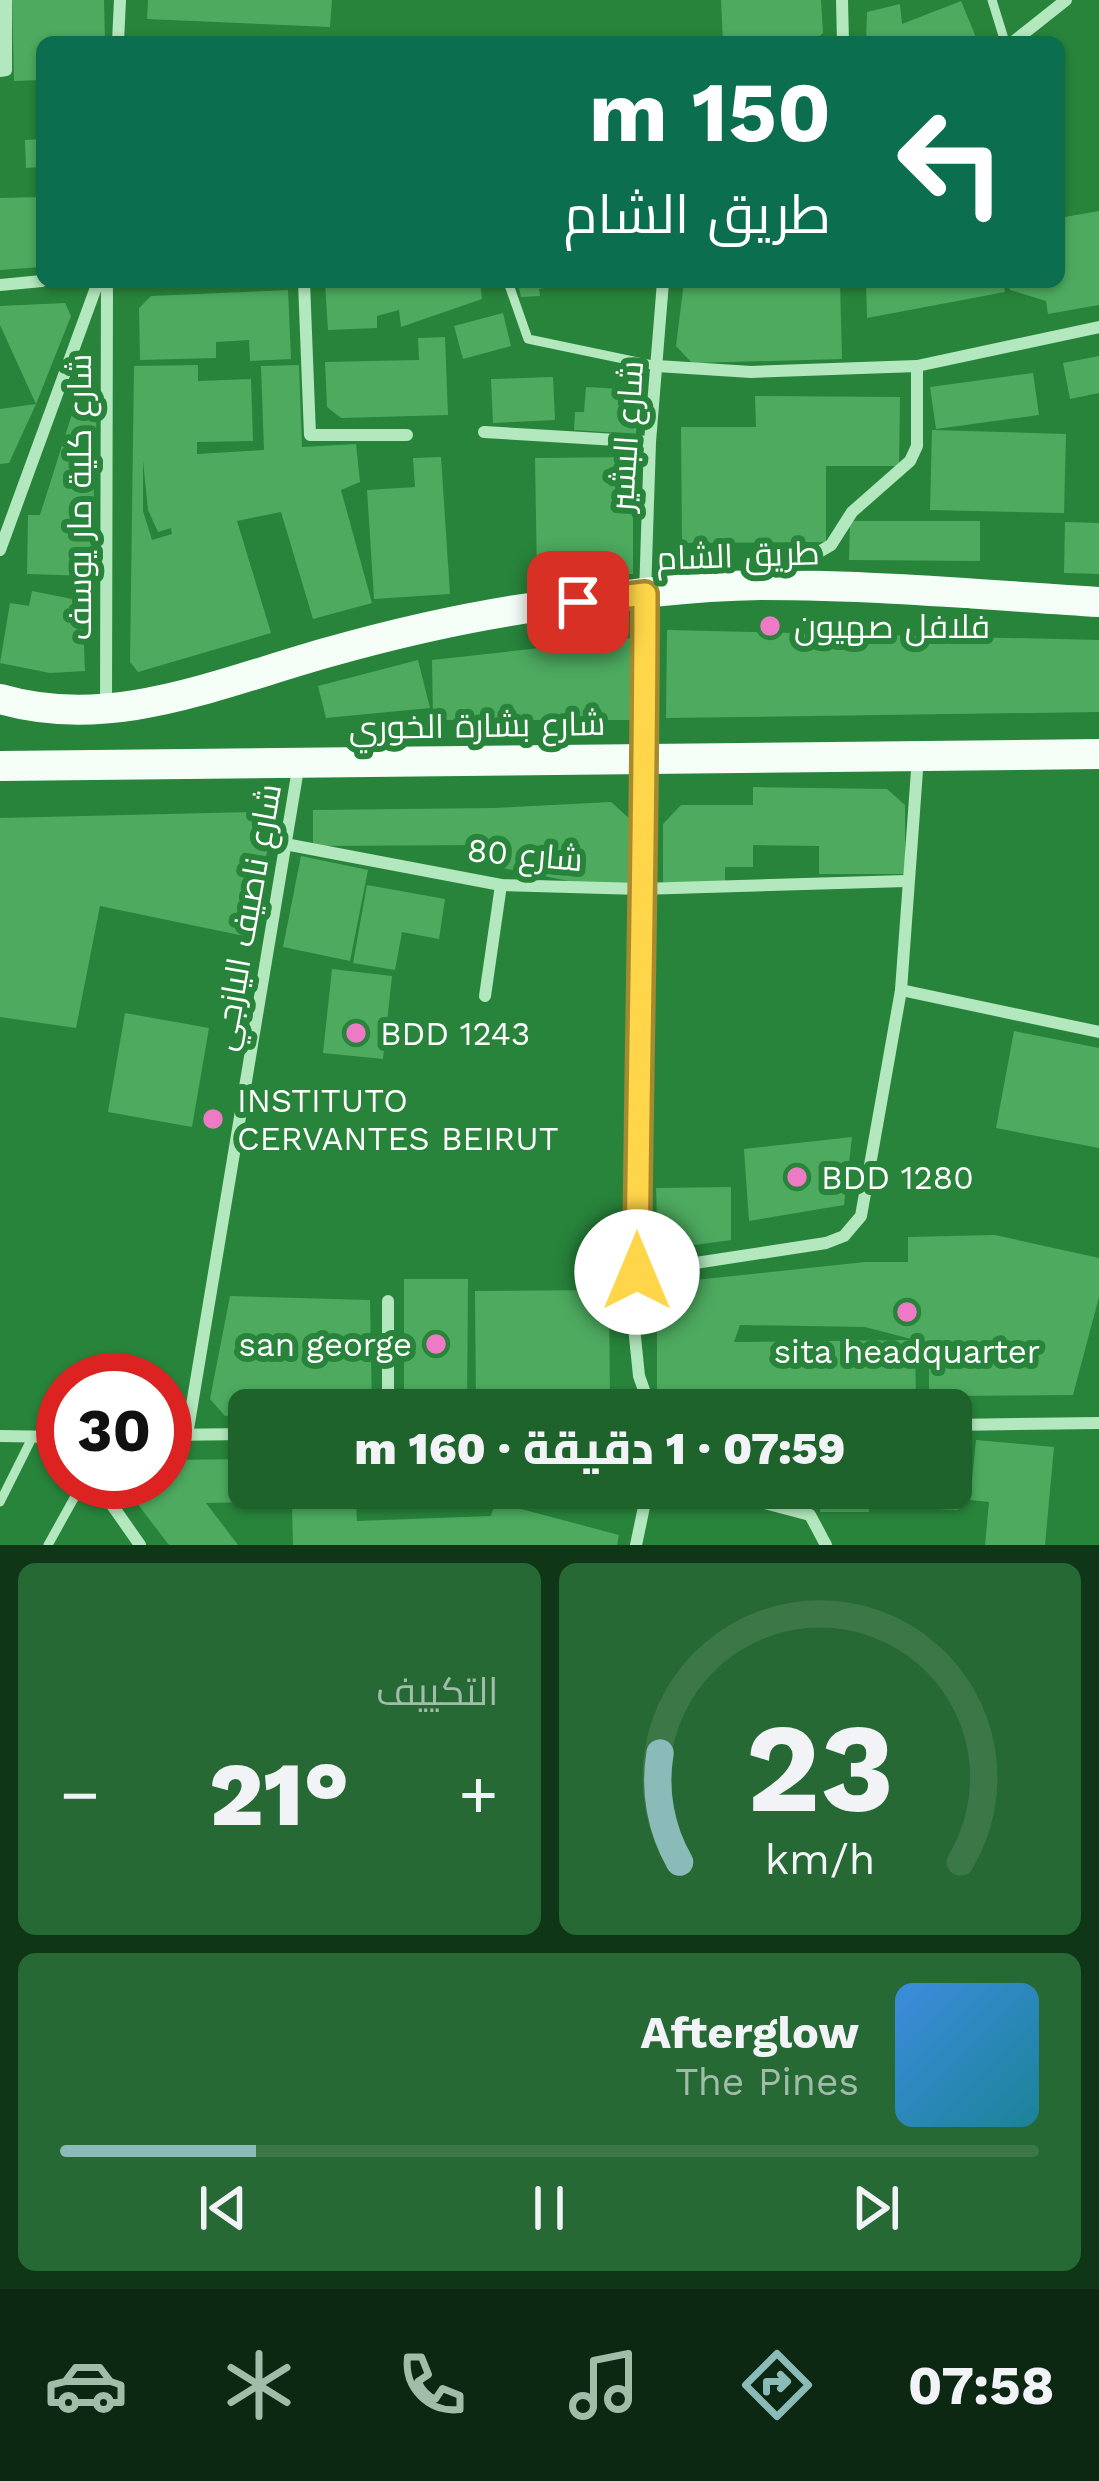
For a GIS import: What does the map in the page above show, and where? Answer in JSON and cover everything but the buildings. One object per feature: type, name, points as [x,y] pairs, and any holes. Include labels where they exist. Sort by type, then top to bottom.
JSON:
[{"type":"main road","name":"طريق الشام","points":[[0,699],[47,710],[106,711],[177,697],[430,625],[645,594],[763,585],[1099,602]]},
{"type":"main road","name":"شارع بشارة الخوري","points":[[0,766],[1099,754]]},
{"type":"street","points":[[0,71],[6,70],[6,0]]},
{"type":"street","points":[[118,36],[121,0]]},
{"type":"street","points":[[842,0],[843,36]]},
{"type":"street","points":[[1017,36],[1066,0]]},
{"type":"street","points":[[0,285],[36,282]]},
{"type":"street","points":[[0,550],[100,288]]},
{"type":"street","name":"شارع كلية مار يوسف","points":[[102,288],[106,711]]},
{"type":"street","points":[[304,288],[310,435],[406,435]]},
{"type":"street","name":"شارع البشير","points":[[645,1389],[634,1352],[640,889],[650,442],[663,288]]},
{"type":"street","points":[[657,366],[751,372],[917,366],[1099,327]]},
{"type":"street","points":[[763,585],[831,544],[852,512],[910,460],[917,446],[917,366]]},
{"type":"street","points":[[484,432],[650,442]]},
{"type":"street","points":[[637,1272],[826,1244],[856,1226],[867,1198],[901,991],[918,756]]},
{"type":"street","name":"شارع ناصيف اليازجي","points":[[192,1400],[222,1187],[299,763]]},
{"type":"street","name":"شارع 80","points":[[285,844],[502,885],[640,889],[906,880]]},
{"type":"street","points":[[485,996],[502,885]]},
{"type":"street","points":[[901,991],[1099,1032]]},
{"type":"street","points":[[388,1301],[388,1389]]},
{"type":"street","points":[[972,1425],[1099,1424]]},
{"type":"street","points":[[192,1435],[228,1434]]},
{"type":"street","points":[[0,1436],[36,1438]]},
{"type":"street","points":[[115,1509],[140,1545]]},
{"type":"street","points":[[636,1545],[644,1509]]},
{"type":"street","points":[[788,1509],[810,1515],[826,1545]]},
{"type":"lane","points":[[992,0],[1007,36]]},
{"type":"lane","points":[[510,288],[528,339],[657,366]]},
{"type":"lane","points":[[0,1502],[32,1438]]},
{"type":"lane","points":[[48,1545],[68,1509]]},
{"type":"place","name":"فلافل صهيون","points":[[770,626]]},
{"type":"place","name":"BDD 1243","points":[[356,1033]]},
{"type":"place","name":"INSTITUTO CERVANTES BEIRUT","points":[[213,1119]]},
{"type":"place","name":"BDD 1280","points":[[797,1177]]},
{"type":"place","name":"sita headquarter","points":[[907,1312]]},
{"type":"place","name":"san george","points":[[436,1344]]},
{"type":"route","points":[[578,602],[645,594],[637,1272]]}]
